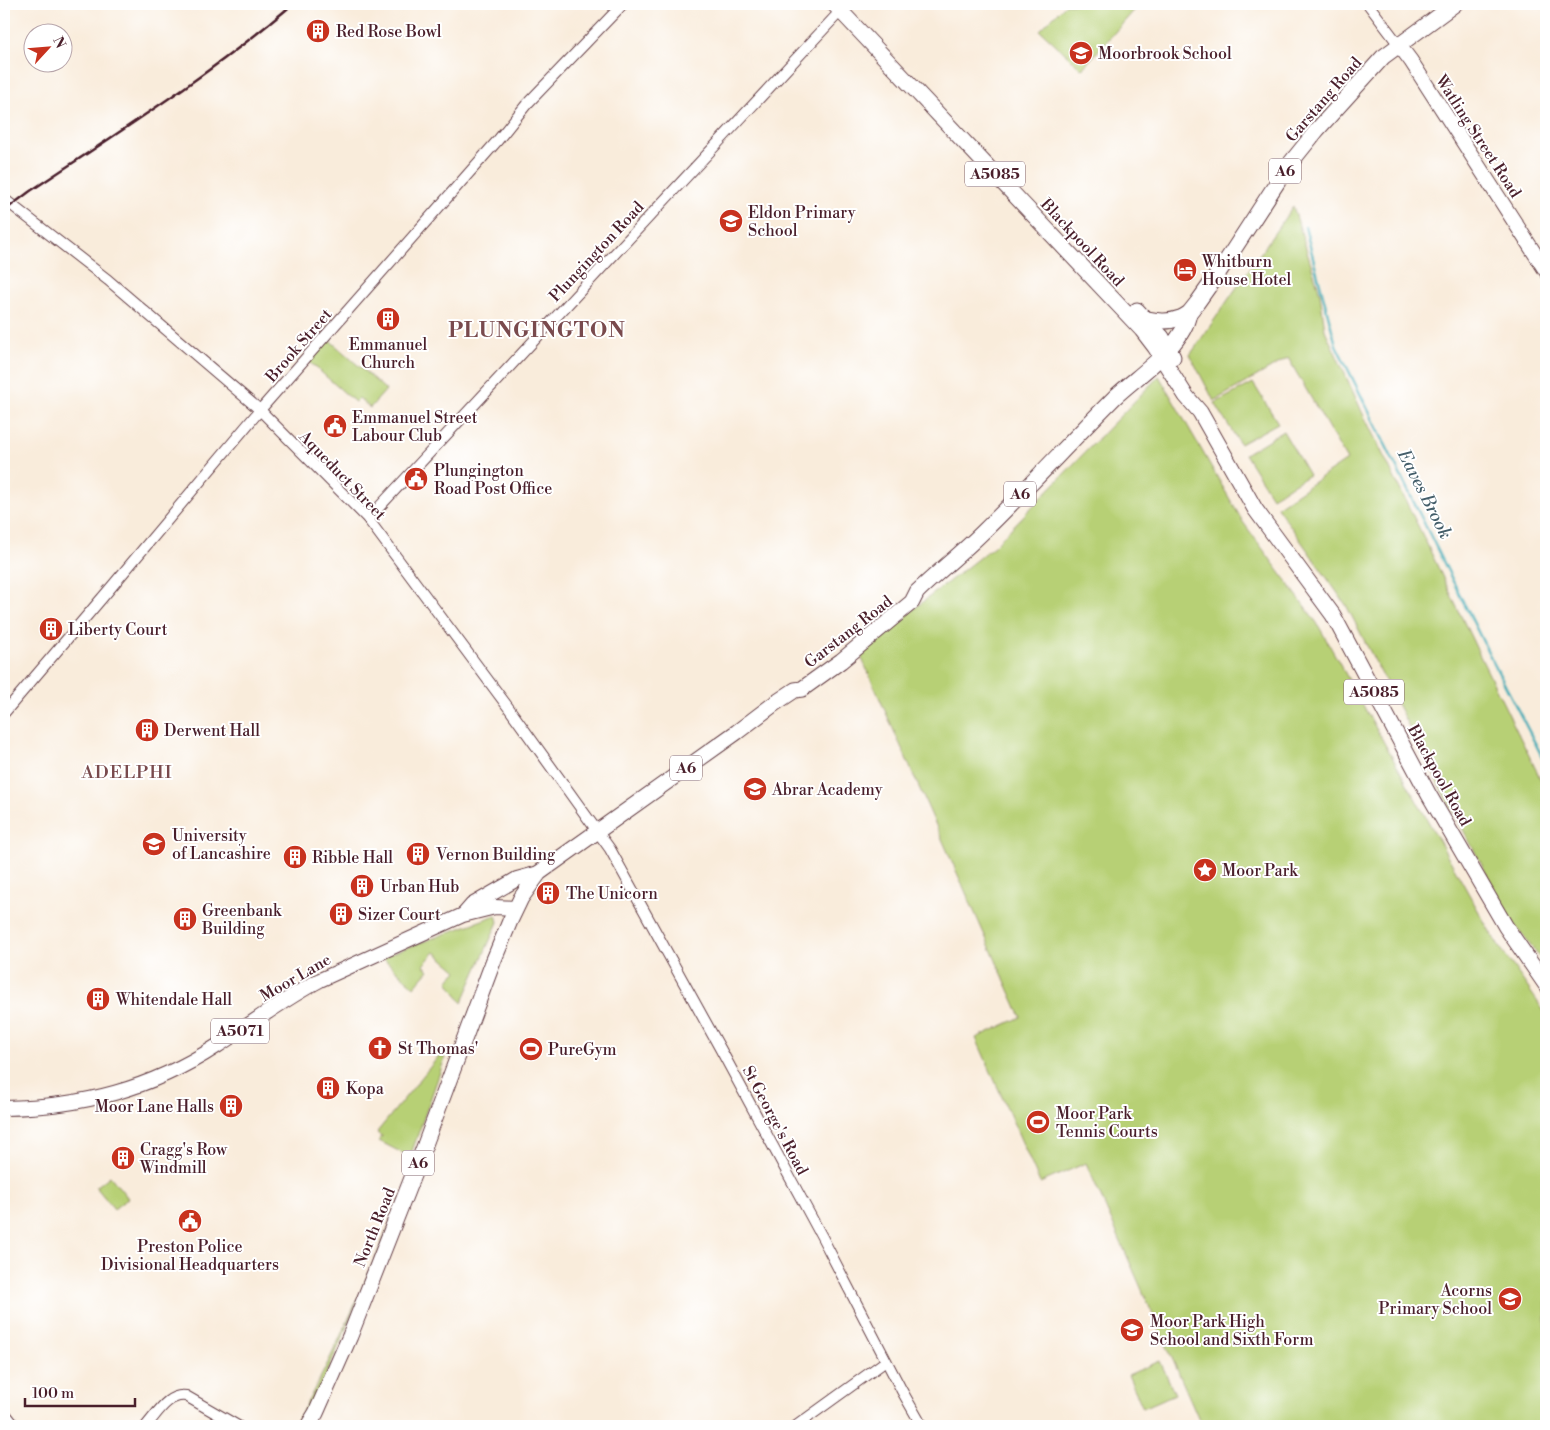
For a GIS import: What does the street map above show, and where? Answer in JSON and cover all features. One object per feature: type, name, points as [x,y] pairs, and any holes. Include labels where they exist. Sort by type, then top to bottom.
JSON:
[{"type":"highway","name":"Garstang Road","points":[[597,831],[795,690],[797,683],[907,595],[917,592],[985,531],[1162,347],[1185,326],[1188,319],[1185,316],[1219,272],[1288,166],[1364,78],[1383,57],[1456,4]]},
{"type":"highway","name":"Blackpool Road","points":[[842,5],[906,68],[1144,318],[1190,386],[1194,404]]},
{"type":"highway","name":"Blackpool Road","points":[[842,5],[1142,330],[1162,347],[1175,379],[1186,396],[1194,404],[1256,509],[1333,615],[1430,795],[1506,927],[1546,985]]},
{"type":"highway","points":[[1144,318],[1164,322],[1185,316]]},
{"type":"highway","name":"Garstang Road","points":[[1119,393],[1144,373],[1162,347]]},
{"type":"highway","points":[[1144,373],[1157,372],[1175,379]]},
{"type":"highway","name":"Moor Lane","points":[[518,903],[539,873],[597,831]]},
{"type":"highway","name":"North Road","points":[[308,1426],[316,1413],[350,1336],[423,1150],[493,962],[518,903]]},
{"type":"main road","name":"Watling Street Road","points":[[1399,45],[1546,271]]},
{"type":"main road","name":"Moor Lane","points":[[463,915],[472,905],[517,879],[539,873]]},
{"type":"main road","points":[[480,900],[495,899],[518,903]]},
{"type":"main road","name":"Moor Lane","points":[[4,1108],[71,1103],[160,1078],[216,1047],[297,992],[347,967],[463,915],[518,903]]},
{"type":"street","name":"Brook Street","points":[[4,713],[260,410],[498,140],[526,105],[623,4]]},
{"type":"street","points":[[1368,4],[1399,45]]},
{"type":"street","name":"Plungington Road","points":[[368,519],[842,5]]},
{"type":"street","name":"Aqueduct Street","points":[[4,199],[108,280],[260,410],[368,519],[508,707],[597,831]]},
{"type":"street","name":"St George's Road","points":[[597,831],[610,849],[647,914],[922,1426]]},
{"type":"street","points":[[796,1426],[886,1361]]},
{"type":"street","points":[[146,1426],[170,1400],[180,1396],[186,1396],[238,1426]]},
{"type":"street","points":[[4,1412],[15,1426]]},
{"type":"green space","name":"Moorbrook School","points":[[1066,4],[1140,4],[1082,69],[1040,30]]},
{"type":"green space","points":[[1293,206],[1320,293],[1325,330],[1363,414],[1546,790],[1546,966],[1512,921],[1346,605],[1277,507],[1347,460],[1288,358],[1214,401],[1190,355]]},
{"type":"green space","points":[[326,337],[386,390],[370,408],[359,398],[355,402],[306,359]]},
{"type":"green space","name":"Moor Park","points":[[1159,376],[1243,522],[1317,623],[1493,937],[1546,1014],[1546,1426],[1202,1426],[1086,1163],[1040,1183],[976,1038],[1021,1017],[859,652],[994,546]]},
{"type":"green space","points":[[1253,383],[1278,423],[1240,444],[1215,403]]},
{"type":"green space","points":[[1283,431],[1309,475],[1272,497],[1245,454]]},
{"type":"green space","points":[[496,915],[498,922],[462,1003],[448,981],[457,971],[435,952],[423,965],[429,970],[414,987],[382,957]]},
{"type":"green space","points":[[439,1056],[445,1058],[410,1157],[379,1141],[382,1136],[377,1132]]},
{"type":"green space","points":[[110,1176],[128,1198],[114,1209],[96,1187]]},
{"type":"green space","points":[[402,1196],[317,1397],[299,1426],[294,1426],[338,1341]]},
{"type":"green space","points":[[1160,1361],[1175,1394],[1143,1408],[1128,1375]]},
{"type":"waterway","name":"Eaves Brook","points":[[1305,227],[1336,345],[1492,660],[1546,764]]},
{"type":"railway","points":[[4,211],[197,78],[262,30],[293,4]]},
{"type":"place","name":"Red Rose Bowl","points":[[318,31]]},
{"type":"place","name":"Moorbrook School","points":[[1081,53]]},
{"type":"place","name":"Eldon Primary School","points":[[731,221]]},
{"type":"place","name":"Whitburn House Hotel","points":[[1185,270]]},
{"type":"place","name":"Emmanuel Church","points":[[388,319]]},
{"type":"place","name":"Emmanuel Street Labour Club","points":[[335,426]]},
{"type":"place","name":"Plungington Road Post Office","points":[[416,479]]},
{"type":"place","name":"Liberty Court","points":[[51,629]]},
{"type":"place","name":"Derwent Hall","points":[[147,730]]},
{"type":"place","name":"Abrar Academy","points":[[755,789]]},
{"type":"place","name":"University of Lancashire","points":[[154,844]]},
{"type":"place","name":"Vernon Building","points":[[418,854]]},
{"type":"place","name":"Ribble Hall","points":[[295,857]]},
{"type":"place","name":"Moor Park","points":[[1205,870]]},
{"type":"place","name":"Urban Hub","points":[[362,886]]},
{"type":"place","name":"The Unicorn","points":[[548,893]]},
{"type":"place","name":"Sizer Court","points":[[341,914]]},
{"type":"place","name":"Greenbank Building","points":[[185,919]]},
{"type":"place","name":"Whitendale Hall","points":[[98,999]]},
{"type":"place","name":"St Thomas'","points":[[380,1048]]},
{"type":"place","name":"PureGym","points":[[531,1049]]},
{"type":"place","name":"Kopa","points":[[328,1088]]},
{"type":"place","name":"Moor Lane Halls","points":[[231,1106]]},
{"type":"place","name":"Moor Park Tennis Courts","points":[[1038,1122]]},
{"type":"place","name":"Cragg's Row Windmill","points":[[123,1158]]},
{"type":"place","name":"Preston Police Divisional Headquarters","points":[[190,1221]]},
{"type":"place","name":"Acorns Primary School","points":[[1510,1299]]},
{"type":"place","name":"Moor Park High School and Sixth Form","points":[[1132,1330]]},
{"type":"district","name":"PLUNGINGTON","points":[[537,330]]},
{"type":"district","name":"ADELPHI","points":[[127,772]]}]
